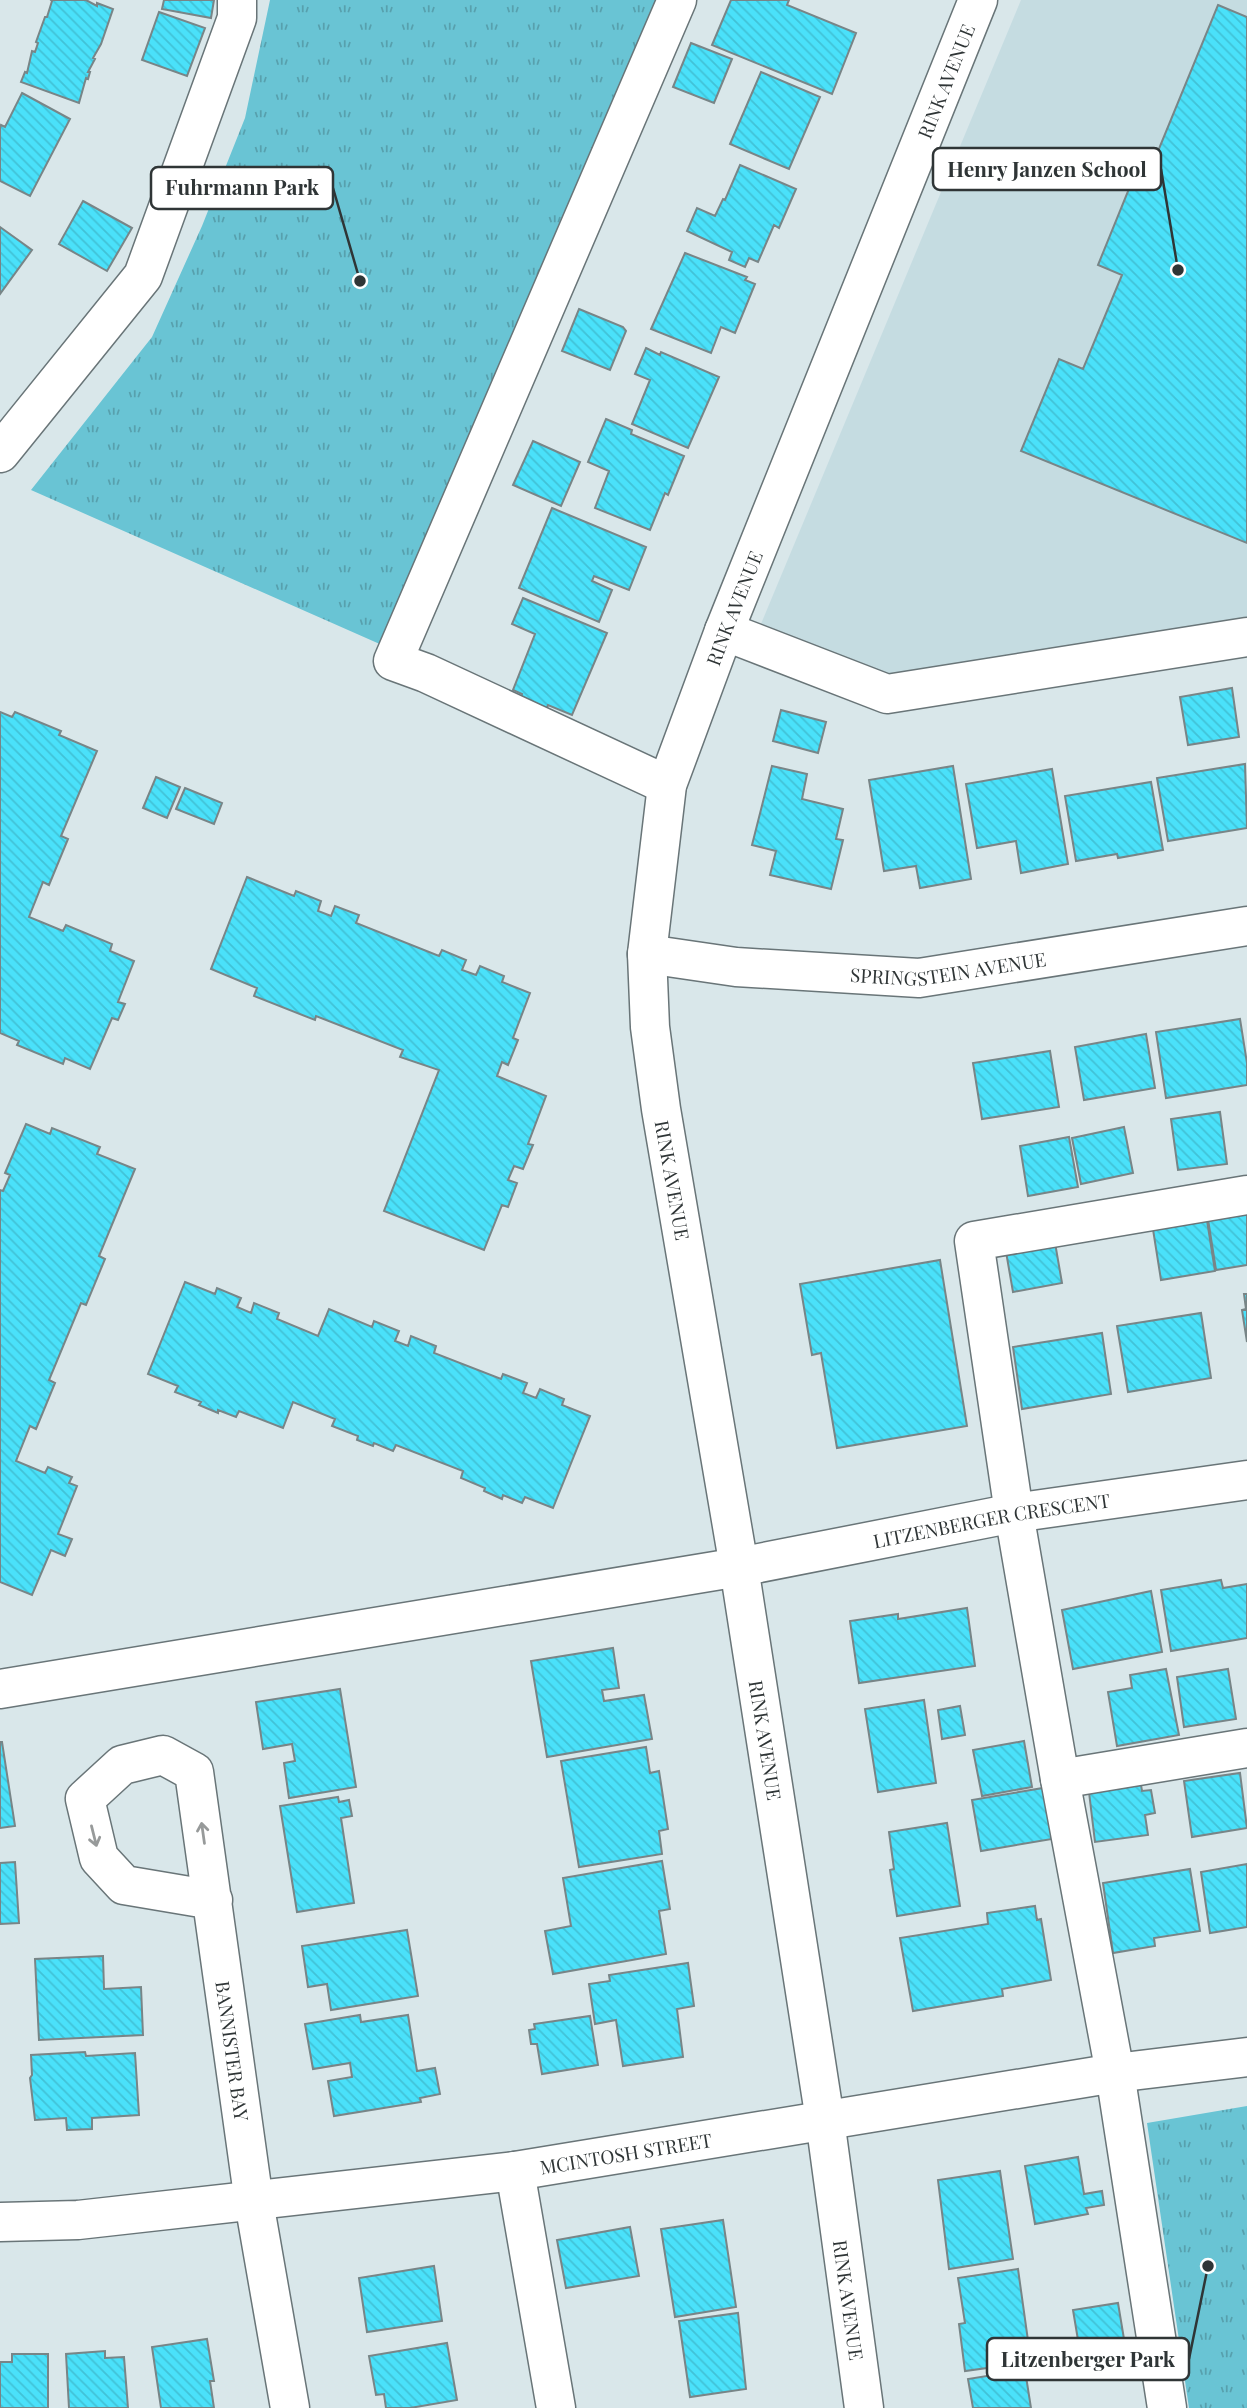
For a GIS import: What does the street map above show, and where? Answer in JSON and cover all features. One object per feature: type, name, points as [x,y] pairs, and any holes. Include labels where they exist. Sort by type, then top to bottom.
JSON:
[{"type":"street","points":[[0,453],[143,275],[237,18],[237,0]]},
{"type":"street","points":[[667,785],[426,673],[393,661],[677,0]]},
{"type":"street","name":"RINK AVENUE","points":[[864,2408],[825,2120],[739,1567],[661,1109],[650,1027],[647,954],[667,785],[724,631],[977,0]]},
{"type":"street","points":[[724,631],[887,694],[1247,637]]},
{"type":"street","name":"SPRINGSTEIN AVENUE","points":[[647,954],[736,967],[919,978],[1247,926]]},
{"type":"street","points":[[1167,2408],[1115,2073],[1059,1779],[1014,1513],[974,1241],[1247,1195]]},
{"type":"street","name":"LITZENBERGER CRESCENT","points":[[0,1689],[739,1567],[1014,1513],[1247,1480]]},
{"type":"street","points":[[1059,1779],[1247,1748]]},
{"type":"street","name":"BANNISTER BAY","points":[[213,1900],[254,2202],[289,2408]]},
{"type":"street","name":"MCINTOSH STREET","points":[[0,2222],[78,2220],[515,2171],[1115,2073],[1247,2057]]},
{"type":"street","points":[[515,2171],[556,2408]]},
{"type":"shaded area","points":[[1021,0],[1247,0],[1247,622],[896,679],[761,624]]},
{"type":"green space","points":[[270,0],[659,0],[391,649],[31,490],[152,337],[202,226],[245,118]]},
{"type":"green space","points":[[1247,2106],[1247,2408],[1189,2408],[1147,2123]]},
{"type":"building","points":[[51,0],[86,0],[97,6],[97,3],[113,9],[101,44],[93,58],[95,59],[88,72],[79,103],[21,82],[25,72],[27,73],[32,51],[35,52]]},
{"type":"building","points":[[164,0],[214,0],[211,18],[162,9]]},
{"type":"building","points":[[731,0],[789,0],[787,5],[856,33],[832,94],[712,45]]},
{"type":"building","points":[[1218,5],[1247,17],[1247,543],[1021,451],[1059,359],[1083,369],[1122,275],[1098,265],[1135,174],[1147,178]]},
{"type":"building","points":[[159,12],[205,28],[187,76],[142,60]]},
{"type":"building","points":[[691,43],[732,59],[714,103],[673,87]]},
{"type":"building","points":[[761,72],[820,97],[789,169],[730,144]]},
{"type":"building","points":[[22,93],[70,119],[30,196],[0,181],[0,128],[1,125],[5,127]]},
{"type":"building","points":[[740,165],[796,189],[779,228],[774,225],[758,262],[749,258],[745,267],[729,260],[732,252],[687,231],[697,208],[715,216]]},
{"type":"building","points":[[83,201],[132,228],[107,271],[59,244]]},
{"type":"building","points":[[0,227],[32,250],[0,294]]},
{"type":"building","points":[[685,253],[747,277],[745,280],[755,284],[735,333],[721,327],[711,353],[651,329]]},
{"type":"building","points":[[579,309],[623,327],[626,331],[610,370],[562,351]]},
{"type":"building","points":[[646,348],[719,377],[688,448],[632,424],[650,380],[635,374]]},
{"type":"building","points":[[606,419],[632,430],[631,434],[684,456],[650,530],[595,508],[609,471],[588,462]]},
{"type":"building","points":[[533,441],[580,462],[561,506],[513,485]]},
{"type":"building","points":[[552,508],[646,547],[629,590],[594,576],[592,581],[612,590],[599,622],[519,588]]},
{"type":"building","points":[[523,598],[607,633],[572,715],[548,705],[545,714],[519,702],[522,694],[513,690],[535,634],[512,624]]},
{"type":"building","points":[[1232,688],[1239,737],[1188,745],[1180,697]]},
{"type":"building","points":[[781,710],[826,722],[818,753],[773,741]]},
{"type":"building","points":[[0,712],[12,717],[15,712],[61,731],[59,735],[97,751],[61,836],[68,839],[49,885],[43,882],[29,917],[63,931],[66,925],[112,944],[110,951],[134,961],[118,1002],[125,1004],[118,1020],[112,1018],[90,1069],[65,1058],[63,1064],[17,1045],[19,1041],[0,1033]]},
{"type":"building","points":[[1245,764],[1247,828],[1168,841],[1157,778]]},
{"type":"building","points":[[772,766],[807,774],[802,799],[843,809],[836,839],[843,840],[831,889],[770,875],[776,851],[752,845]]},
{"type":"building","points":[[953,766],[971,879],[920,888],[916,866],[884,871],[869,780]]},
{"type":"building","points":[[1052,769],[1068,864],[1021,873],[1016,841],[977,848],[966,784]]},
{"type":"building","points":[[156,777],[180,787],[167,818],[143,808]]},
{"type":"building","points":[[1151,782],[1163,850],[1118,858],[1117,854],[1076,861],[1065,796]]},
{"type":"building","points":[[185,788],[222,803],[214,824],[176,809]]},
{"type":"building","points":[[247,877],[294,896],[296,891],[321,901],[318,911],[331,916],[335,906],[359,915],[356,923],[439,956],[442,950],[466,960],[462,970],[476,975],[480,966],[504,976],[502,982],[530,993],[513,1038],[518,1040],[508,1065],[502,1062],[497,1076],[546,1096],[528,1144],[533,1145],[523,1169],[514,1166],[508,1180],[517,1183],[508,1207],[502,1205],[484,1250],[384,1211],[439,1070],[400,1057],[403,1050],[316,1016],[315,1020],[254,996],[257,988],[211,969]]},
{"type":"building","points":[[1240,1019],[1247,1063],[1247,1085],[1166,1098],[1156,1032]]},
{"type":"building","points":[[1146,1034],[1155,1088],[1084,1100],[1075,1047]]},
{"type":"building","points":[[1050,1051],[1059,1107],[982,1119],[973,1063]]},
{"type":"building","points":[[1220,1112],[1227,1164],[1178,1170],[1171,1119]]},
{"type":"building","points":[[26,1124],[50,1134],[52,1128],[100,1147],[97,1154],[135,1169],[99,1256],[105,1259],[86,1305],[81,1303],[49,1380],[55,1383],[36,1429],[30,1426],[16,1461],[45,1473],[48,1467],[72,1477],[69,1483],[77,1486],[58,1534],[72,1539],[65,1556],[51,1550],[32,1595],[0,1582],[0,1190],[3,1191],[10,1175],[5,1173]]},
{"type":"building","points":[[1124,1127],[1133,1173],[1081,1184],[1072,1138]]},
{"type":"building","points":[[1069,1137],[1078,1187],[1028,1196],[1020,1146]]},
{"type":"building","points":[[1247,1207],[1247,1265],[1216,1270],[1207,1213]]},
{"type":"building","points":[[1206,1214],[1215,1271],[1161,1280],[1152,1223]]},
{"type":"building","points":[[1054,1237],[1062,1283],[1013,1292],[1005,1246]]},
{"type":"building","points":[[940,1260],[967,1426],[837,1448],[821,1353],[812,1355],[800,1284]]},
{"type":"building","points":[[185,1282],[215,1294],[217,1288],[241,1298],[237,1307],[251,1313],[254,1303],[279,1313],[277,1319],[318,1336],[329,1309],[372,1327],[374,1321],[399,1331],[395,1341],[408,1346],[411,1336],[436,1346],[434,1353],[501,1379],[503,1374],[527,1383],[523,1393],[536,1398],[540,1389],[564,1399],[562,1405],[590,1416],[553,1508],[525,1497],[522,1503],[503,1495],[502,1499],[461,1478],[463,1471],[396,1445],[393,1451],[357,1440],[358,1436],[332,1426],[335,1419],[293,1402],[283,1428],[239,1411],[236,1417],[218,1410],[218,1413],[199,1405],[201,1402],[175,1392],[178,1386],[148,1374]]},
{"type":"building","points":[[1244,1294],[1247,1294],[1247,1342],[1242,1310],[1246,1309]]},
{"type":"building","points":[[1201,1313],[1211,1378],[1128,1392],[1117,1326]]},
{"type":"building","points":[[1102,1333],[1111,1394],[1022,1409],[1013,1347]]},
{"type":"building","points":[[1221,1580],[1223,1588],[1247,1584],[1247,1638],[1171,1651],[1161,1590]]},
{"type":"building","points":[[1151,1591],[1162,1652],[1073,1669],[1062,1610]]},
{"type":"building","points":[[967,1608],[975,1666],[859,1683],[850,1621],[898,1614],[898,1619]]},
{"type":"building","points":[[613,1648],[619,1688],[602,1690],[604,1701],[644,1695],[652,1739],[547,1757],[531,1661]]},
{"type":"building","points":[[1166,1669],[1179,1735],[1117,1746],[1108,1692],[1132,1688],[1130,1675]]},
{"type":"building","points":[[1228,1669],[1236,1719],[1184,1727],[1177,1677]]},
{"type":"building","points":[[340,1689],[356,1787],[289,1798],[284,1763],[295,1761],[292,1744],[263,1749],[256,1702]]},
{"type":"building","points":[[924,1700],[936,1783],[878,1792],[865,1709]]},
{"type":"building","points":[[960,1706],[965,1735],[942,1739],[938,1710]]},
{"type":"building","points":[[1024,1741],[1032,1787],[982,1796],[973,1750]]},
{"type":"building","points":[[0,1742],[15,1826],[0,1828]]},
{"type":"building","points":[[646,1747],[650,1773],[659,1771],[668,1829],[659,1831],[662,1854],[579,1867],[561,1761]]},
{"type":"building","points":[[1240,1773],[1247,1828],[1192,1837],[1184,1781]]},
{"type":"building","points":[[1141,1785],[1142,1791],[1151,1790],[1155,1813],[1145,1815],[1148,1835],[1095,1842],[1089,1792]]},
{"type":"building","points":[[1043,1788],[1052,1839],[981,1851],[972,1800]]},
{"type":"building","points":[[338,1797],[339,1802],[349,1800],[352,1816],[341,1818],[354,1903],[297,1912],[280,1806]]},
{"type":"building","points":[[947,1823],[960,1906],[897,1916],[890,1870],[894,1869],[889,1832]]},
{"type":"building","points":[[662,1861],[670,1909],[659,1911],[666,1954],[553,1974],[545,1931],[571,1926],[563,1878]]},
{"type":"building","points":[[15,1862],[19,1923],[0,1924],[0,1863]]},
{"type":"building","points":[[1247,1864],[1247,1927],[1210,1933],[1201,1872]]},
{"type":"building","points":[[1190,1869],[1200,1931],[1154,1938],[1155,1946],[1113,1953],[1103,1883]]},
{"type":"building","points":[[1035,1906],[1037,1920],[1041,1919],[1051,1980],[1002,1989],[1003,1996],[913,2011],[900,1938],[988,1924],[987,1913]]},
{"type":"building","points":[[407,1930],[418,1996],[331,2010],[327,1984],[308,1987],[302,1946]]},
{"type":"building","points":[[103,1956],[104,1989],[141,1987],[143,2035],[39,2040],[35,1959]]},
{"type":"building","points":[[688,1963],[694,2006],[677,2009],[683,2057],[623,2066],[616,2020],[595,2024],[589,1984],[610,1981],[609,1975]]},
{"type":"building","points":[[360,2015],[361,2022],[408,2015],[417,2071],[435,2068],[440,2094],[420,2098],[421,2102],[334,2116],[328,2081],[352,2077],[350,2063],[313,2069],[305,2024]]},
{"type":"building","points":[[590,2016],[598,2065],[542,2074],[537,2044],[531,2044],[529,2030],[535,2029],[534,2024]]},
{"type":"building","points":[[85,2052],[86,2056],[135,2053],[139,2115],[92,2118],[92,2129],[67,2130],[66,2118],[35,2120],[30,2078],[31,2055]]},
{"type":"building","points":[[1078,2157],[1084,2194],[1102,2191],[1104,2205],[1086,2208],[1088,2214],[1035,2224],[1025,2166]]},
{"type":"building","points":[[1000,2171],[1013,2259],[949,2269],[938,2180]]},
{"type":"building","points":[[723,2220],[736,2307],[675,2317],[661,2229]]},
{"type":"building","points":[[630,2227],[639,2276],[566,2288],[557,2240]]},
{"type":"building","points":[[434,2266],[442,2321],[367,2332],[359,2278]]},
{"type":"building","points":[[1018,2269],[1031,2362],[965,2371],[959,2324],[965,2323],[958,2278]]},
{"type":"building","points":[[1118,2303],[1125,2345],[1080,2352],[1073,2310]]},
{"type":"building","points":[[738,2313],[746,2389],[690,2397],[679,2321]]},
{"type":"building","points":[[207,2339],[214,2381],[210,2381],[214,2408],[161,2408],[152,2347]]},
{"type":"building","points":[[447,2343],[457,2400],[410,2408],[386,2408],[384,2394],[376,2395],[369,2356]]},
{"type":"building","points":[[105,2351],[105,2358],[124,2357],[128,2408],[69,2408],[66,2354]]},
{"type":"building","points":[[12,2354],[48,2354],[48,2408],[0,2408],[0,2362],[12,2362]]},
{"type":"building","points":[[1025,2370],[1031,2408],[973,2408],[968,2379]]},
{"type":"place","name":"Henry Janzen School","points":[[1178,270]]},
{"type":"place","name":"Fuhrmann Park","points":[[360,281]]},
{"type":"place","name":"Litzenberger Park","points":[[1208,2266]]}]
